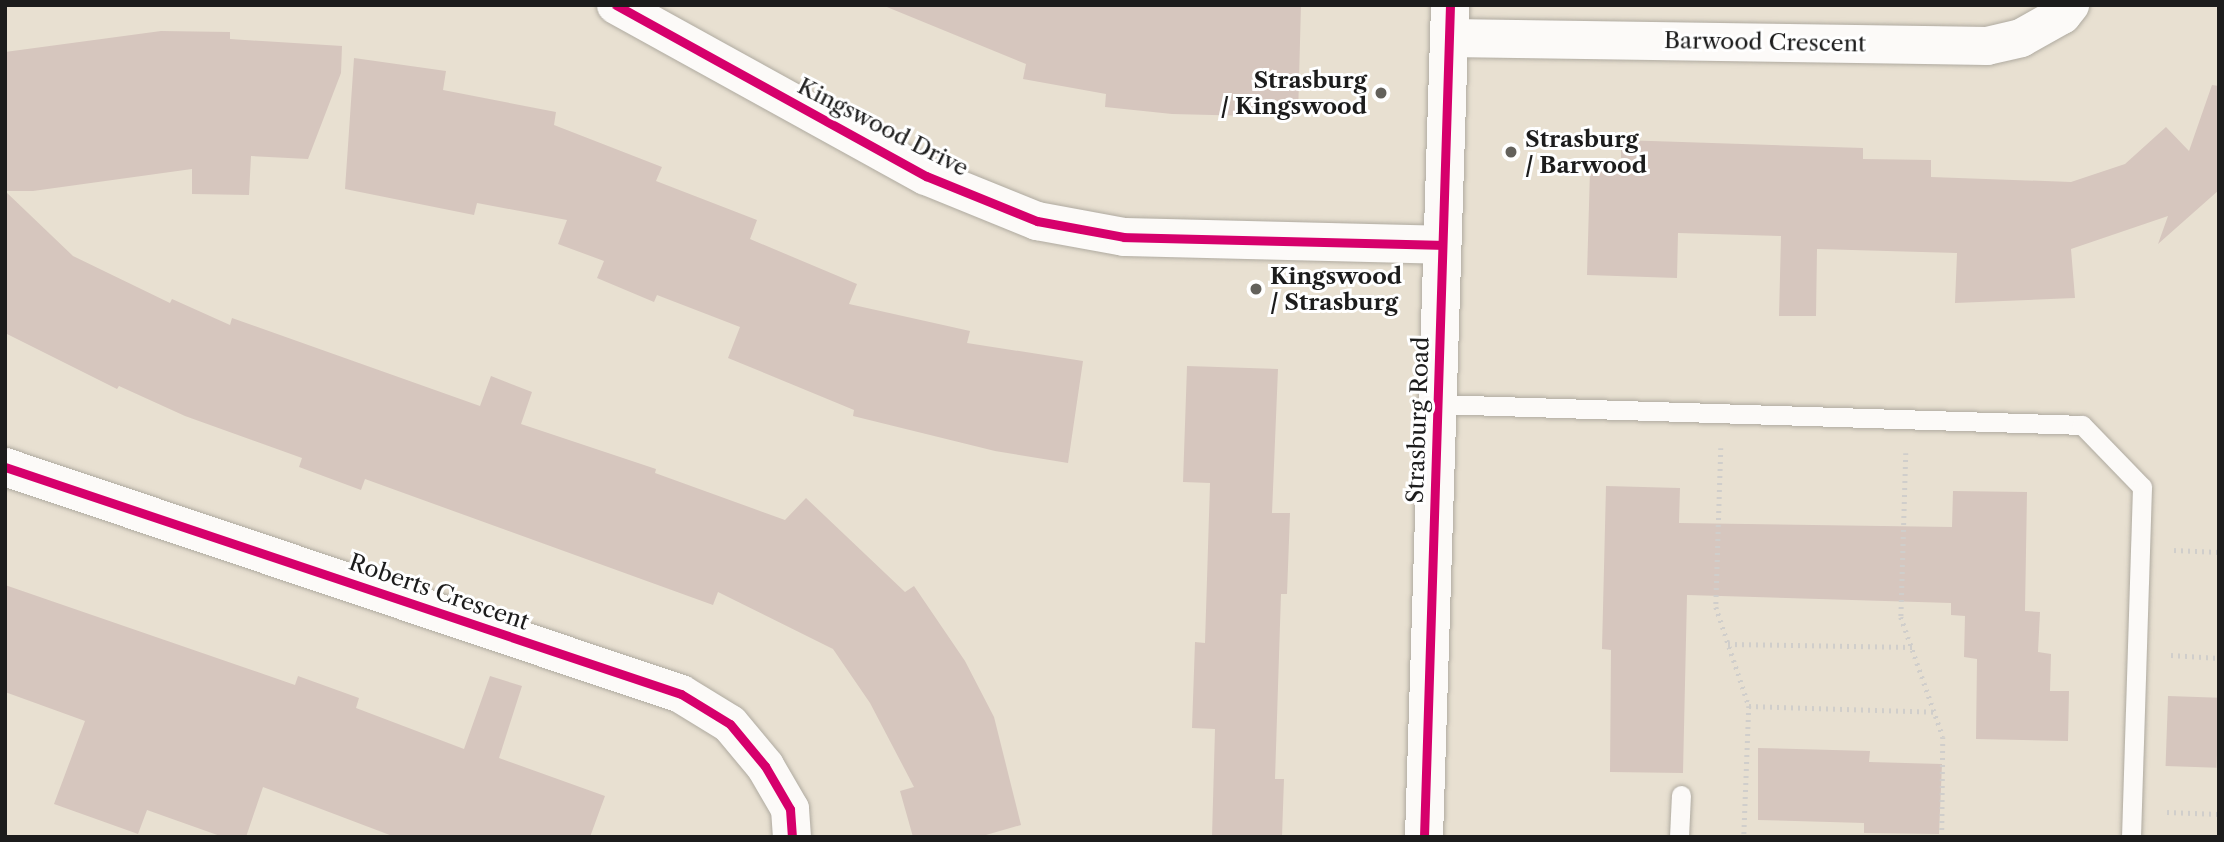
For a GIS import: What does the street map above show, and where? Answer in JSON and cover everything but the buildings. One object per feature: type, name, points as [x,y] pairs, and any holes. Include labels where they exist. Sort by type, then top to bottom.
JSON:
[{"type":"street","name":"Barwood Crescent","points":[[1449,22],[1987,46],[2021,38],[2062,15],[2070,5]]},
{"type":"street","name":"Kingswood Drive","points":[[620,6],[926,176],[1037,221],[1124,237],[1442,245]]},
{"type":"street","name":"Strasburg Road","points":[[1424,837],[1449,22]]},
{"type":"street","name":"Roberts Crescent","points":[[5,467],[681,694],[730,724],[765,766],[790,809],[792,837]]},
{"type":"lane","points":[[1437,404],[2082,425],[2142,487],[2130,837]]},
{"type":"lane","points":[[1679,837],[1681,795]]},
{"type":"path","points":[[1723,413],[1716,607],[1749,706],[1744,837]]},
{"type":"path","points":[[1908,419],[1901,617],[1943,737],[1942,837]]},
{"type":"path","points":[[2140,548],[2219,552]]},
{"type":"path","points":[[1728,644],[1913,647]]},
{"type":"path","points":[[2137,653],[2219,658]]},
{"type":"path","points":[[1749,706],[1935,712]]},
{"type":"path","points":[[2132,813],[2219,814]]},
{"type":"cycle path","points":[[616,5],[926,176],[1037,221],[1124,237],[1442,245]]},
{"type":"cycle path","points":[[1424,837],[1450,5]]},
{"type":"cycle path","points":[[5,467],[681,694],[730,724],[765,766],[790,809],[792,837]]},
{"type":"place","name":"Strasburg / Kingswood","points":[[1381,93]]},
{"type":"place","name":"Strasburg / Barwood","points":[[1511,152]]},
{"type":"place","name":"Kingswood / Strasburg","points":[[1256,289]]}]
